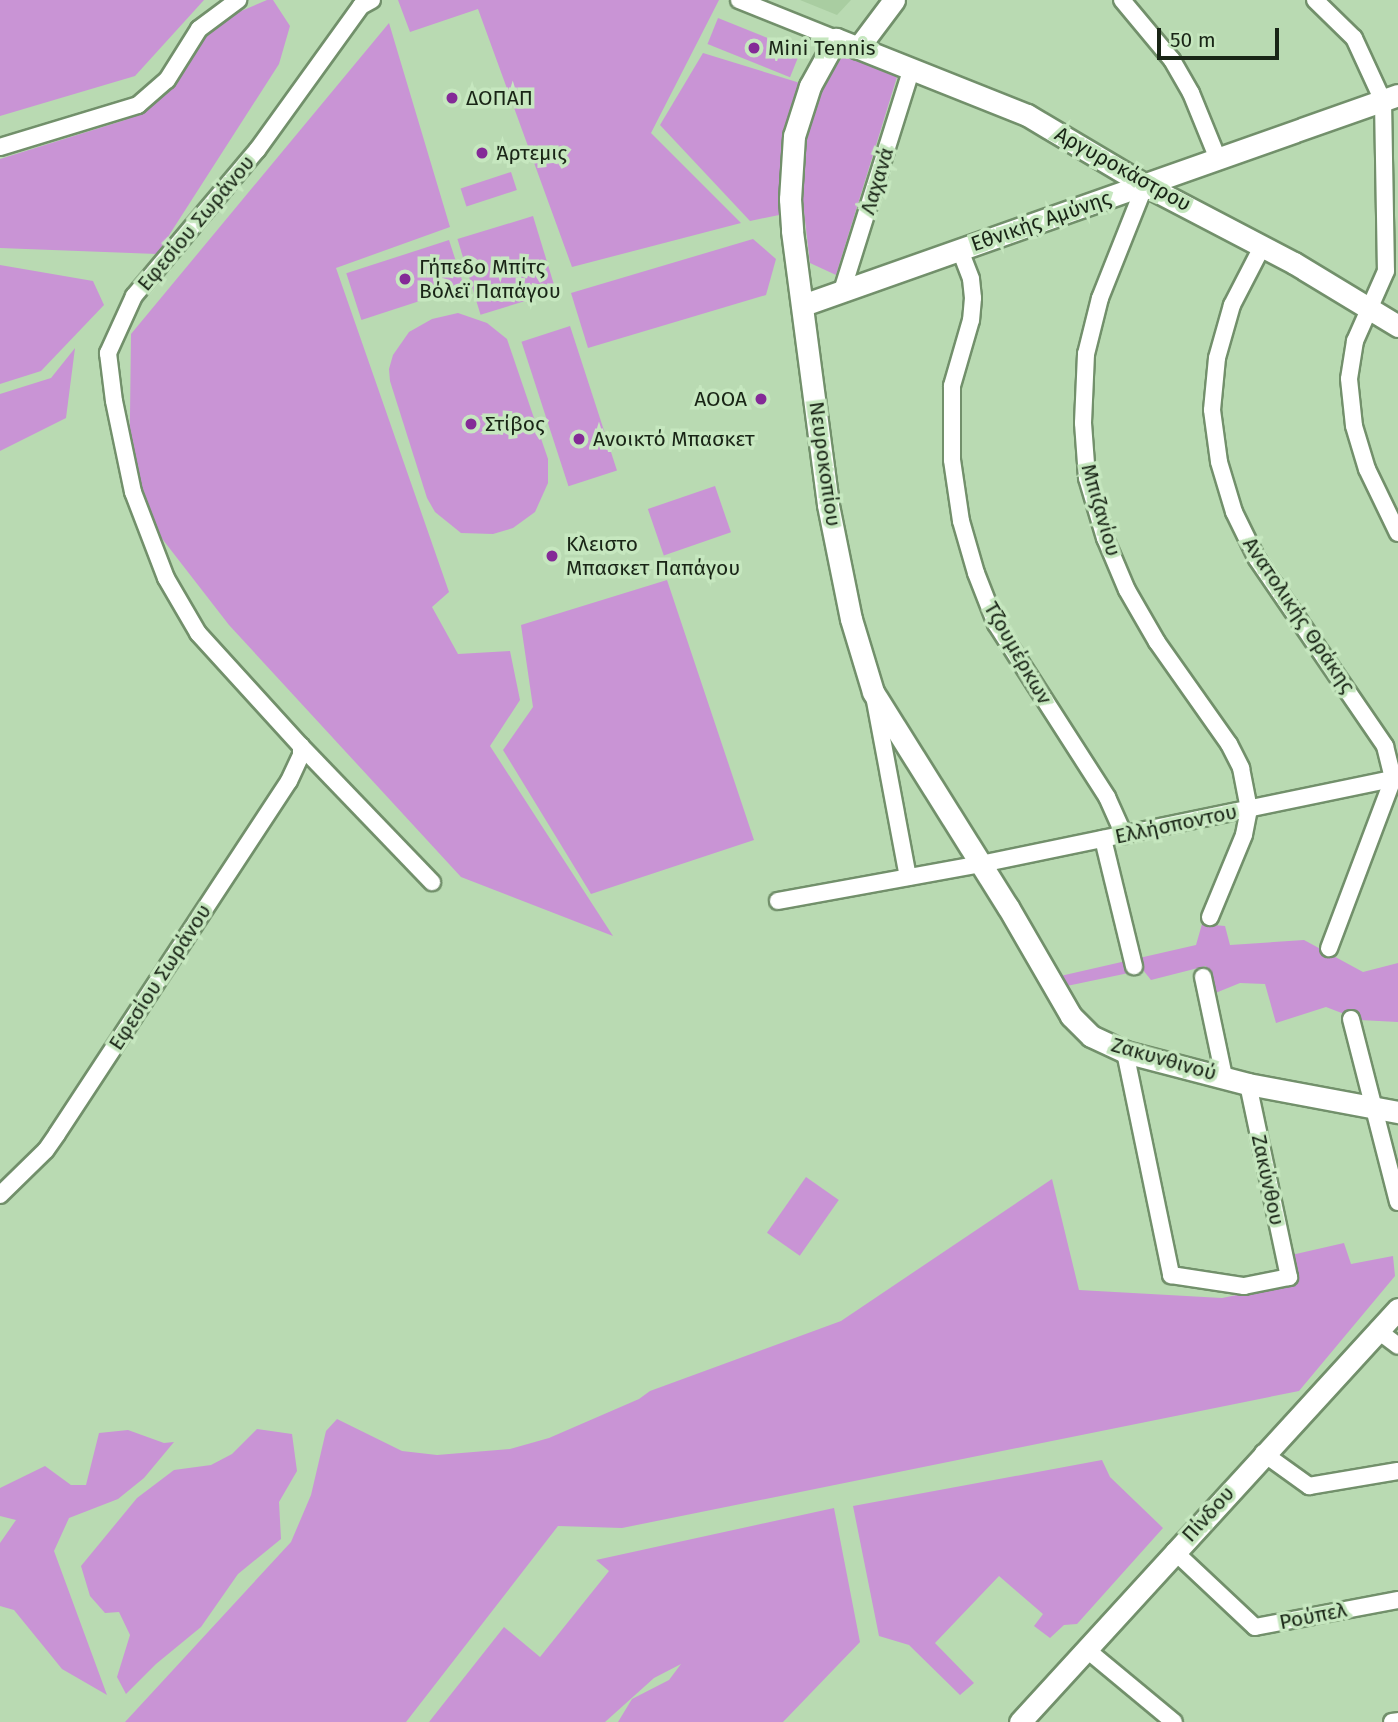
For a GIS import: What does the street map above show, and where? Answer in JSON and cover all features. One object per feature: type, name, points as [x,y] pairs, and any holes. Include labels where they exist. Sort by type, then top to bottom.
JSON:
[{"type":"street","points":[[0,146],[138,105],[167,80],[199,29],[237,0]]},
{"type":"street","points":[[739,0],[836,39]]},
{"type":"street","points":[[858,48],[894,0]]},
{"type":"street","points":[[1122,0],[1172,60],[1191,93],[1218,159]]},
{"type":"street","points":[[1315,0],[1354,38],[1390,98],[1386,271],[1356,341],[1349,379],[1354,426],[1367,468],[1398,533]]},
{"type":"street","name":"Εφεσίου Σωράνου","points":[[360,2],[257,150],[134,296],[108,353],[114,401],[134,492],[166,578],[198,633],[301,746],[432,881]]},
{"type":"street","name":"Αργυροκάστρου","points":[[836,39],[1027,115],[1145,185],[1263,245],[1369,306],[1398,326]]},
{"type":"street","name":"Νευροκοπίου","points":[[836,39],[810,86],[794,136],[790,199],[828,505],[851,620],[873,692],[981,864]]},
{"type":"street","name":"Λαχανά","points":[[842,291],[911,71]]},
{"type":"street","name":"Εθνικής Αμύνης","points":[[803,305],[1390,98]]},
{"type":"street","name":"Μπιζανίου","points":[[1145,185],[1100,298],[1086,354],[1083,423],[1087,478],[1105,538],[1127,590],[1157,642],[1229,744],[1241,768],[1249,809]]},
{"type":"street","name":"Ανατολικής Θράκης","points":[[1263,245],[1232,305],[1217,358],[1212,411],[1219,461],[1234,512],[1257,559],[1385,746],[1395,778]]},
{"type":"street","name":"Τζουμέρκων","points":[[960,250],[971,279],[973,298],[971,320],[952,386],[952,460],[961,521],[976,573],[996,624],[1107,797],[1124,835]]},
{"type":"street","points":[[873,692],[908,877]]},
{"type":"street","name":"Εφεσίου Σωράνου","points":[[0,1195],[46,1150],[57,1134],[289,781],[301,755],[301,746]]},
{"type":"street","points":[[1329,948],[1395,778]]},
{"type":"street","name":"Ελλήσποντου","points":[[778,901],[981,864],[1395,778]]},
{"type":"street","name":"Ελλήσποντου","points":[[1210,917],[1244,835],[1249,809]]},
{"type":"street","name":"Ελλήσποντου","points":[[1103,839],[1134,966]]},
{"type":"street","name":"Ζακυνθινού","points":[[981,864],[1071,1016],[1091,1036],[1125,1052],[1248,1084],[1398,1112]]},
{"type":"street","points":[[1203,977],[1224,1077]]},
{"type":"street","points":[[1351,1019],[1398,1202]]},
{"type":"street","name":"Ζακύνθου","points":[[1125,1052],[1171,1275],[1244,1286],[1289,1277],[1248,1084]]},
{"type":"street","name":"Πίνδου","points":[[1020,1722],[1398,1309]]},
{"type":"street","points":[[1377,1330],[1398,1346]]},
{"type":"street","points":[[1264,1453],[1309,1486],[1398,1471]]},
{"type":"street","name":"Ρούπελ","points":[[1174,1552],[1255,1627],[1398,1600]]},
{"type":"street","points":[[1086,1649],[1174,1722]]},
{"type":"street","points":[[1392,1722],[1398,1721]]},
{"type":"shaded area","points":[[0,0],[204,0],[135,76],[0,116]]},
{"type":"shaded area","points":[[267,0],[273,0],[290,26],[279,64],[157,254],[0,248],[0,159],[125,120],[199,29]]},
{"type":"shaded area","points":[[398,0],[719,0],[651,133],[741,223],[572,267],[478,9],[410,32]]},
{"type":"shaded area","points":[[800,0],[851,0],[837,15]]},
{"type":"shaded area","name":"Mini Tennis","points":[[718,18],[801,51],[790,77],[708,44]]},
{"type":"shaded area","points":[[389,23],[450,227],[336,268],[449,592],[432,607],[458,654],[510,651],[520,700],[490,746],[613,936],[461,877],[229,625],[129,496],[131,334]]},
{"type":"shaded area","points":[[703,53],[800,83],[784,214],[750,221],[660,125]]},
{"type":"shaded area","points":[[846,53],[897,77],[836,275],[810,263],[800,178],[811,116],[824,79]]},
{"type":"shaded area","points":[[511,172],[517,190],[466,206],[461,188]]},
{"type":"shaded area","points":[[533,216],[556,292],[481,315],[457,239]]},
{"type":"shaded area","points":[[753,239],[776,259],[766,295],[588,348],[571,293]]},
{"type":"shaded area","name":"Γήπεδο Μπίτς Βόλεϊ Παπάγου","points":[[449,240],[464,287],[361,320],[346,273]]},
{"type":"shaded area","points":[[0,265],[93,281],[104,305],[41,371],[0,384]]},
{"type":"shaded area","points":[[458,313],[487,323],[507,339],[548,459],[548,483],[535,512],[513,528],[493,534],[461,533],[435,512],[427,498],[390,381],[389,369],[393,355],[409,332],[432,319]]},
{"type":"shaded area","points":[[570,326],[617,471],[568,486],[521,342]]},
{"type":"shaded area","points":[[75,348],[66,418],[0,451],[0,394],[51,378]]},
{"type":"shaded area","points":[[715,486],[731,532],[664,555],[648,509]]},
{"type":"shaded area","points":[[667,580],[754,840],[591,894],[503,750],[533,707],[521,625]]},
{"type":"shaded area","points":[[1202,924],[1225,926],[1230,945],[1304,940],[1363,972],[1398,963],[1398,1022],[1360,1020],[1326,1007],[1276,1023],[1265,984],[1240,983],[1213,994],[1206,966],[1151,980],[1143,970],[1062,987],[1056,977],[1196,945]]},
{"type":"shaded area","points":[[806,1177],[839,1200],[800,1256],[767,1233]]},
{"type":"shaded area","points":[[1052,1179],[1079,1290],[1222,1298],[1292,1284],[1287,1256],[1344,1243],[1351,1264],[1393,1256],[1395,1276],[1299,1391],[622,1528],[558,1526],[406,1722],[125,1722],[291,1542],[311,1495],[326,1431],[337,1419],[402,1451],[437,1455],[510,1449],[549,1438],[639,1399],[650,1391],[841,1321]]},
{"type":"shaded area","points":[[257,1429],[292,1434],[297,1471],[279,1502],[281,1539],[238,1574],[201,1627],[156,1664],[126,1694],[117,1677],[130,1635],[119,1612],[105,1613],[90,1596],[81,1566],[137,1498],[174,1470],[211,1465],[232,1454]]},
{"type":"shaded area","points":[[128,1430],[164,1443],[174,1442],[144,1478],[118,1499],[69,1518],[54,1551],[107,1695],[62,1669],[14,1610],[0,1606],[0,1543],[16,1520],[0,1516],[0,1488],[45,1466],[71,1485],[86,1485],[99,1433]]},
{"type":"shaded area","points":[[1102,1460],[1110,1477],[1163,1528],[1077,1624],[1064,1625],[1050,1638],[1034,1626],[1043,1614],[999,1576],[935,1643],[974,1683],[960,1695],[909,1645],[879,1636],[853,1506]]},
{"type":"shaded area","points":[[834,1508],[860,1642],[783,1722],[618,1722],[632,1699],[669,1680],[681,1664],[654,1678],[605,1722],[429,1722],[504,1627],[540,1657],[609,1571],[596,1560]]},
{"type":"place","name":"Mini Tennis","points":[[754,48]]},
{"type":"place","name":"ΔΟΠΑΠ","points":[[452,98]]},
{"type":"place","name":"Άρτεμις","points":[[482,153]]},
{"type":"place","name":"Γήπεδο Μπίτς Βόλεϊ Παπάγου","points":[[405,279]]},
{"type":"place","name":"ΑΟΟΑ","points":[[761,399]]},
{"type":"place","name":"Στίβος","points":[[471,424]]},
{"type":"place","name":"Ανοικτό Μπασκετ","points":[[579,439]]},
{"type":"place","name":"Κλειστο Μπασκετ Παπάγου","points":[[552,556]]}]
